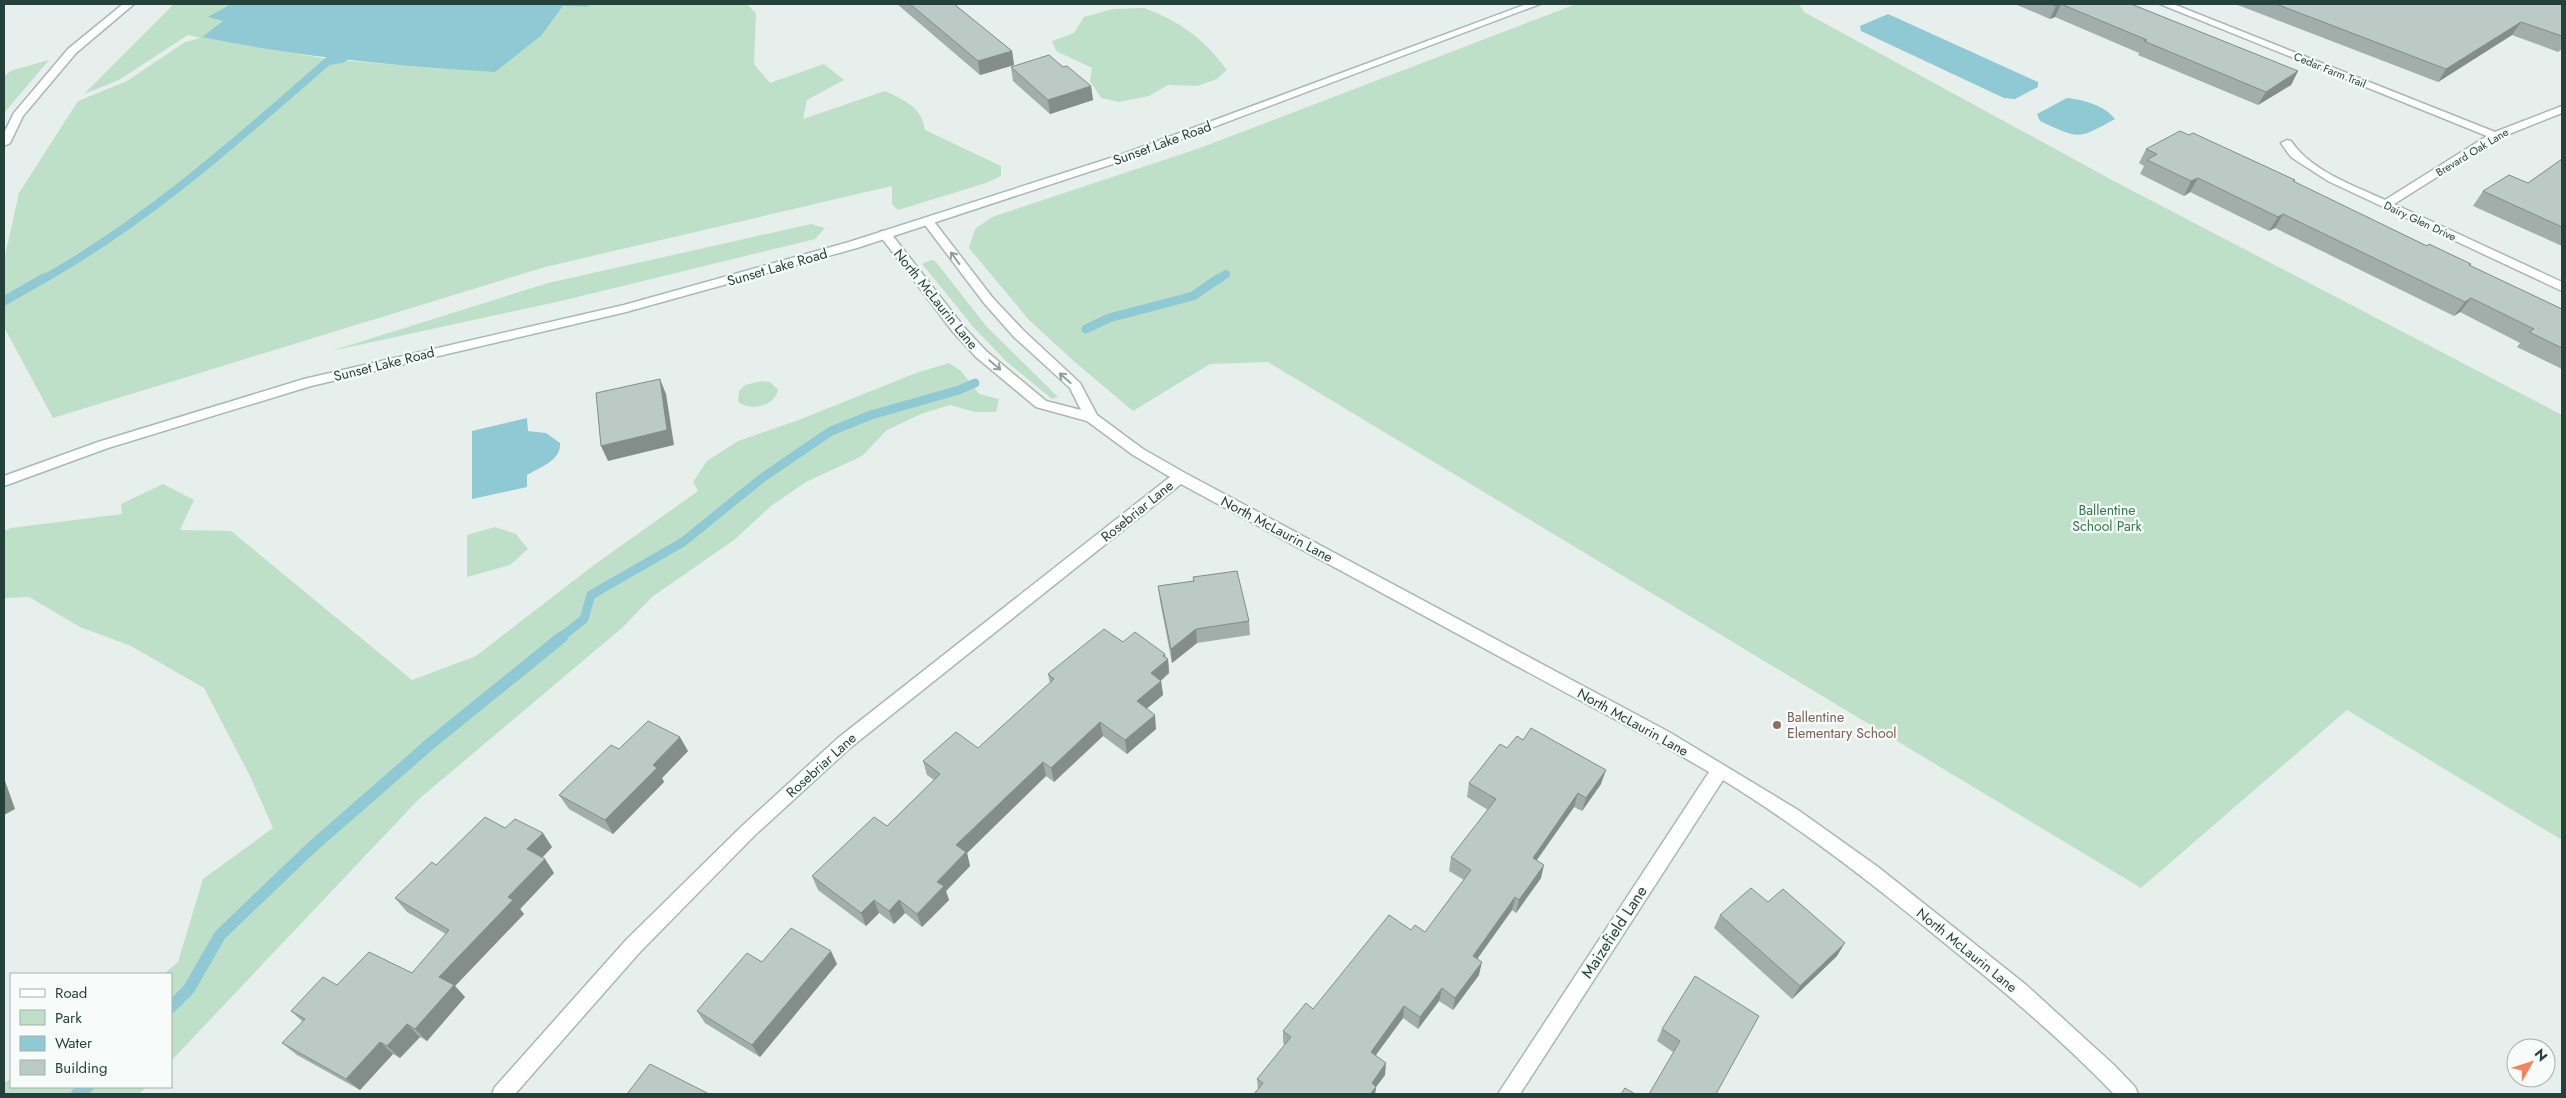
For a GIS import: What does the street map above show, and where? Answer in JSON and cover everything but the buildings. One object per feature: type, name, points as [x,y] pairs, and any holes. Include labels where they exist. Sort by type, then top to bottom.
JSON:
[{"type":"street","points":[[4,143],[18,115],[72,51],[129,4]]},
{"type":"street","name":"Sunset Lake Road","points":[[5,479],[192,417],[309,382],[626,308],[736,279],[928,221],[1127,156],[1535,4]]},
{"type":"street","name":"Cedar Farm Trail","points":[[2166,4],[2494,136]]},
{"type":"street","name":"Brevard Oak Lane","points":[[2386,204],[2494,136],[2562,109]]},
{"type":"street","name":"Dairy Glen Drive","points":[[2287,143],[2295,155],[2313,168],[2562,287]]},
{"type":"street","name":"North McLaurin Lane","points":[[928,221],[954,258],[1006,321],[1047,363],[1075,386],[1092,418]]},
{"type":"street","name":"North McLaurin Lane","points":[[885,234],[958,329],[981,354],[1041,404],[1092,418],[1138,452],[1180,477],[1663,736],[1792,815],[1885,884],[1997,972],[2108,1073],[2128,1094]]},
{"type":"street","name":"Rosebriar Lane","points":[[502,1094],[633,946],[748,831],[844,743],[1180,477]]},
{"type":"street","name":"Maizefield Lane","points":[[1508,1094],[1720,770]]},
{"type":"green space","points":[[174,4],[231,4],[209,17],[224,20],[203,37],[328,59],[443,69],[542,35],[563,6],[587,7],[591,4],[747,4],[756,13],[754,64],[770,83],[824,64],[844,80],[807,100],[803,119],[885,91],[911,105],[920,115],[925,130],[1001,166],[1001,176],[986,183],[898,210],[892,204],[892,186],[545,267],[53,418],[4,327],[4,260],[19,193],[78,101],[127,81],[185,42],[201,38],[188,35],[119,80],[84,94]]},
{"type":"green space","name":"Ballentine School Park","points":[[1576,4],[1799,4],[1804,12],[2112,180],[2562,415],[2562,840],[2347,710],[2141,888],[1268,362],[1210,364],[1133,411],[1077,364],[1029,320],[969,248],[975,229],[992,217],[1200,148]]},
{"type":"green space","points":[[1144,8],[1169,19],[1190,32],[1209,49],[1227,70],[1217,79],[1197,86],[1168,85],[1149,96],[1119,102],[1101,98],[1090,81],[1092,68],[1056,51],[1052,41],[1074,33],[1084,17],[1113,9]]},
{"type":"green space","points":[[49,60],[4,113],[4,77],[10,71]]},
{"type":"green space","points":[[811,224],[825,228],[815,239],[561,301],[331,351],[548,283]]},
{"type":"green space","points":[[932,260],[936,262],[987,327],[1058,397],[1052,399],[1006,361],[975,329],[923,265],[923,263]]},
{"type":"green space","points":[[949,363],[961,371],[979,394],[999,399],[996,412],[975,412],[950,405],[921,414],[887,430],[862,456],[806,482],[771,506],[734,540],[652,597],[622,628],[419,799],[172,1060],[172,973],[165,973],[178,962],[203,879],[273,828],[250,776],[204,688],[131,646],[80,627],[29,597],[4,598],[4,531],[11,528],[122,514],[121,504],[163,484],[194,500],[180,530],[231,531],[412,680],[476,656],[594,565],[698,491],[693,482],[707,461],[738,441],[796,421],[916,373]]},
{"type":"green space","points":[[762,381],[770,382],[778,390],[772,400],[767,404],[755,407],[738,402],[739,391],[745,385]]},
{"type":"green space","points":[[495,527],[516,534],[528,549],[510,565],[467,577],[467,535]]},
{"type":"green space","points":[[10,1080],[10,1088],[145,1088],[139,1094],[4,1094],[4,1083]]},
{"type":"water","points":[[231,4],[591,4],[587,7],[563,6],[542,35],[495,72],[348,60],[202,37],[223,21],[208,17]]},
{"type":"water","points":[[1888,14],[2038,82],[2038,87],[2015,99],[2004,98],[1861,31],[1860,26]]},
{"type":"water","points":[[2067,98],[2100,107],[2115,119],[2093,131],[2078,135],[2040,121],[2037,114]]},
{"type":"water","points":[[527,418],[528,431],[546,433],[560,443],[557,454],[549,463],[527,475],[527,487],[472,499],[472,431]]},
{"type":"waterway","points":[[42,280],[119,231],[191,178],[328,61],[342,59],[353,51]]},
{"type":"waterway","points":[[1218,280],[1226,274]]},
{"type":"waterway","points":[[4,301],[44,278]]},
{"type":"waterway","points":[[1086,329],[1109,318],[1193,296],[1219,278]]},
{"type":"waterway","points":[[560,638],[584,619],[591,595],[683,542],[762,478],[831,431],[871,415],[959,390],[975,383]]},
{"type":"waterway","points":[[172,1006],[189,989],[220,935],[312,847],[431,743],[562,637]]},
{"type":"waterway","points":[[77,1094],[86,1088]]},
{"type":"place","name":"Ballentine Elementary School","points":[[1777,725]]}]
